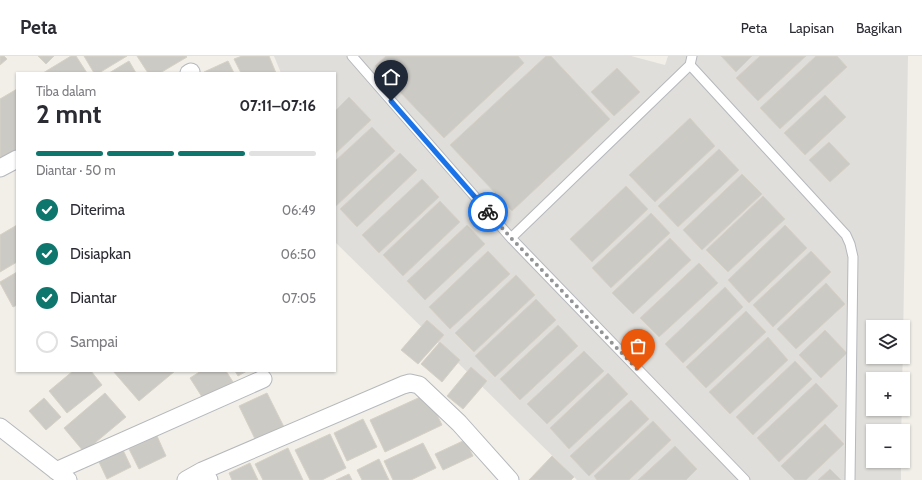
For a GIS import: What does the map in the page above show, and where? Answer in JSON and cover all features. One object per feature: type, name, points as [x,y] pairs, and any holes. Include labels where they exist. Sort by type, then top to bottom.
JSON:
[{"type":"street","points":[[0,168],[16,160]]},
{"type":"street","points":[[0,427],[62,475],[263,379]]},
{"type":"street","points":[[186,480],[206,476],[404,384],[410,383],[419,384],[454,418],[510,480]]},
{"type":"lane","points":[[352,56],[511,238],[745,480]]},
{"type":"lane","points":[[511,238],[691,61],[846,235],[850,244],[853,257],[850,480]]},
{"type":"shaded area","points":[[274,56],[631,56],[665,65],[668,56],[908,56],[903,320],[866,320],[866,364],[903,364],[902,372],[866,372],[866,416],[902,416],[901,424],[866,424],[866,468],[901,468],[901,480],[577,480],[336,243],[336,72],[281,72]]},
{"type":"building","points":[[0,56],[4,56],[7,59],[0,65]]},
{"type":"building","points":[[38,56],[54,56],[46,64]]},
{"type":"building","points":[[71,56],[76,56],[86,72],[45,72]]},
{"type":"building","points":[[84,56],[127,56],[101,72],[93,72]]},
{"type":"building","points":[[137,56],[187,57],[162,72],[147,72]]},
{"type":"building","points":[[242,56],[269,56],[276,72],[240,72],[234,59]]},
{"type":"building","points":[[386,56],[518,56],[524,63],[444,138],[375,66]]},
{"type":"building","points":[[546,56],[551,56],[610,119],[512,211],[450,145]]},
{"type":"building","points":[[721,56],[752,56],[736,72]]},
{"type":"building","points":[[760,56],[806,56],[758,101],[736,78]]},
{"type":"building","points":[[816,56],[837,56],[847,67],[780,129],[760,108]]},
{"type":"building","points":[[129,61],[135,72],[111,72]]},
{"type":"building","points":[[228,61],[234,72],[204,72]]},
{"type":"building","points":[[617,68],[640,92],[614,116],[591,92]]},
{"type":"building","points":[[16,90],[16,151],[0,160],[0,99]]},
{"type":"building","points":[[825,95],[846,117],[805,155],[784,133]]},
{"type":"building","points":[[349,97],[371,120],[336,153],[336,110]]},
{"type":"building","points":[[690,118],[715,146],[655,202],[629,175]]},
{"type":"building","points":[[372,127],[395,151],[336,206],[336,160]]},
{"type":"building","points":[[829,142],[850,164],[830,182],[809,160]]},
{"type":"building","points":[[719,149],[739,170],[678,227],[658,206]]},
{"type":"building","points":[[400,153],[417,170],[357,227],[340,209]]},
{"type":"building","points":[[742,174],[762,194],[702,250],[683,230]]},
{"type":"building","points":[[422,179],[439,197],[379,253],[362,235]]},
{"type":"building","points":[[626,186],[648,209],[592,262],[570,239]]},
{"type":"building","points":[[763,196],[785,219],[728,272],[706,250]]},
{"type":"building","points":[[440,201],[460,222],[403,276],[383,255]]},
{"type":"building","points":[[651,213],[670,233],[611,288],[592,268]]},
{"type":"building","points":[[467,225],[485,244],[425,300],[407,281]]},
{"type":"building","points":[[785,225],[807,248],[749,303],[728,280]]},
{"type":"building","points":[[16,226],[16,263],[0,272],[0,235]]},
{"type":"building","points":[[670,238],[691,260],[633,314],[612,293]]},
{"type":"building","points":[[488,251],[510,274],[450,329],[429,307]]},
{"type":"building","points":[[811,251],[831,272],[773,327],[753,305]]},
{"type":"building","points":[[699,263],[718,283],[659,337],[640,318]]},
{"type":"building","points":[[16,273],[16,306],[13,307],[0,282]]},
{"type":"building","points":[[516,275],[535,295],[474,352],[455,333]]},
{"type":"building","points":[[826,283],[845,304],[796,349],[777,329]]},
{"type":"building","points":[[725,287],[743,307],[683,363],[665,344]]},
{"type":"building","points":[[536,299],[556,320],[495,377],[475,356]]},
{"type":"building","points":[[746,311],[766,332],[706,388],[686,367]]},
{"type":"building","points":[[427,320],[444,335],[418,364],[401,350]]},
{"type":"building","points":[[558,325],[578,346],[520,400],[500,379]]},
{"type":"building","points":[[825,330],[847,353],[821,378],[799,355]]},
{"type":"building","points":[[768,337],[788,360],[730,414],[709,392]]},
{"type":"building","points":[[440,342],[460,360],[442,382],[421,364]]},
{"type":"building","points":[[584,351],[604,371],[547,424],[527,404]]},
{"type":"building","points":[[795,361],[812,379],[753,435],[736,417]]},
{"type":"building","points":[[471,367],[487,381],[463,409],[447,396]]},
{"type":"building","points":[[72,372],[92,372],[102,385],[67,413],[49,391]]},
{"type":"building","points":[[114,372],[174,372],[139,401]]},
{"type":"building","points":[[199,372],[227,372],[233,382],[204,400],[190,378]]},
{"type":"building","points":[[236,372],[245,372],[238,376]]},
{"type":"building","points":[[608,373],[628,394],[569,449],[550,428]]},
{"type":"building","points":[[816,383],[838,406],[779,462],[757,438]]},
{"type":"building","points":[[105,393],[126,417],[84,452],[64,428]]},
{"type":"building","points":[[267,393],[285,429],[257,443],[239,406]]},
{"type":"building","points":[[427,394],[442,425],[385,452],[370,420]]},
{"type":"building","points":[[44,398],[61,417],[46,430],[29,411]]},
{"type":"building","points":[[631,400],[649,419],[589,476],[570,456]]},
{"type":"building","points":[[363,419],[377,447],[347,461],[334,433]]},
{"type":"building","points":[[653,421],[671,440],[629,480],[597,480],[594,476]]},
{"type":"building","points":[[825,424],[844,444],[806,480],[795,480],[781,466]]},
{"type":"building","points":[[330,434],[346,468],[322,480],[310,480],[295,450]]},
{"type":"building","points":[[157,436],[166,456],[139,469],[129,449]]},
{"type":"building","points":[[465,440],[473,456],[443,470],[435,454]]},
{"type":"building","points":[[423,443],[436,468],[411,480],[393,480],[384,461]]},
{"type":"building","points":[[675,446],[697,469],[686,480],[638,480]]},
{"type":"building","points":[[288,448],[303,480],[263,480],[255,464]]},
{"type":"building","points":[[123,450],[131,467],[107,479],[99,462]]},
{"type":"building","points":[[552,456],[574,477],[571,480],[529,480]]},
{"type":"building","points":[[379,459],[389,480],[362,480],[357,470]]},
{"type":"building","points":[[250,463],[258,480],[232,480],[229,473]]},
{"type":"building","points":[[830,469],[841,480],[818,480]]},
{"type":"building","points":[[349,474],[352,480],[336,480]]},
{"type":"way so far","points":[[488,212],[511,238],[638,370]]},
{"type":"route","points":[[391,101],[488,212]]}]
